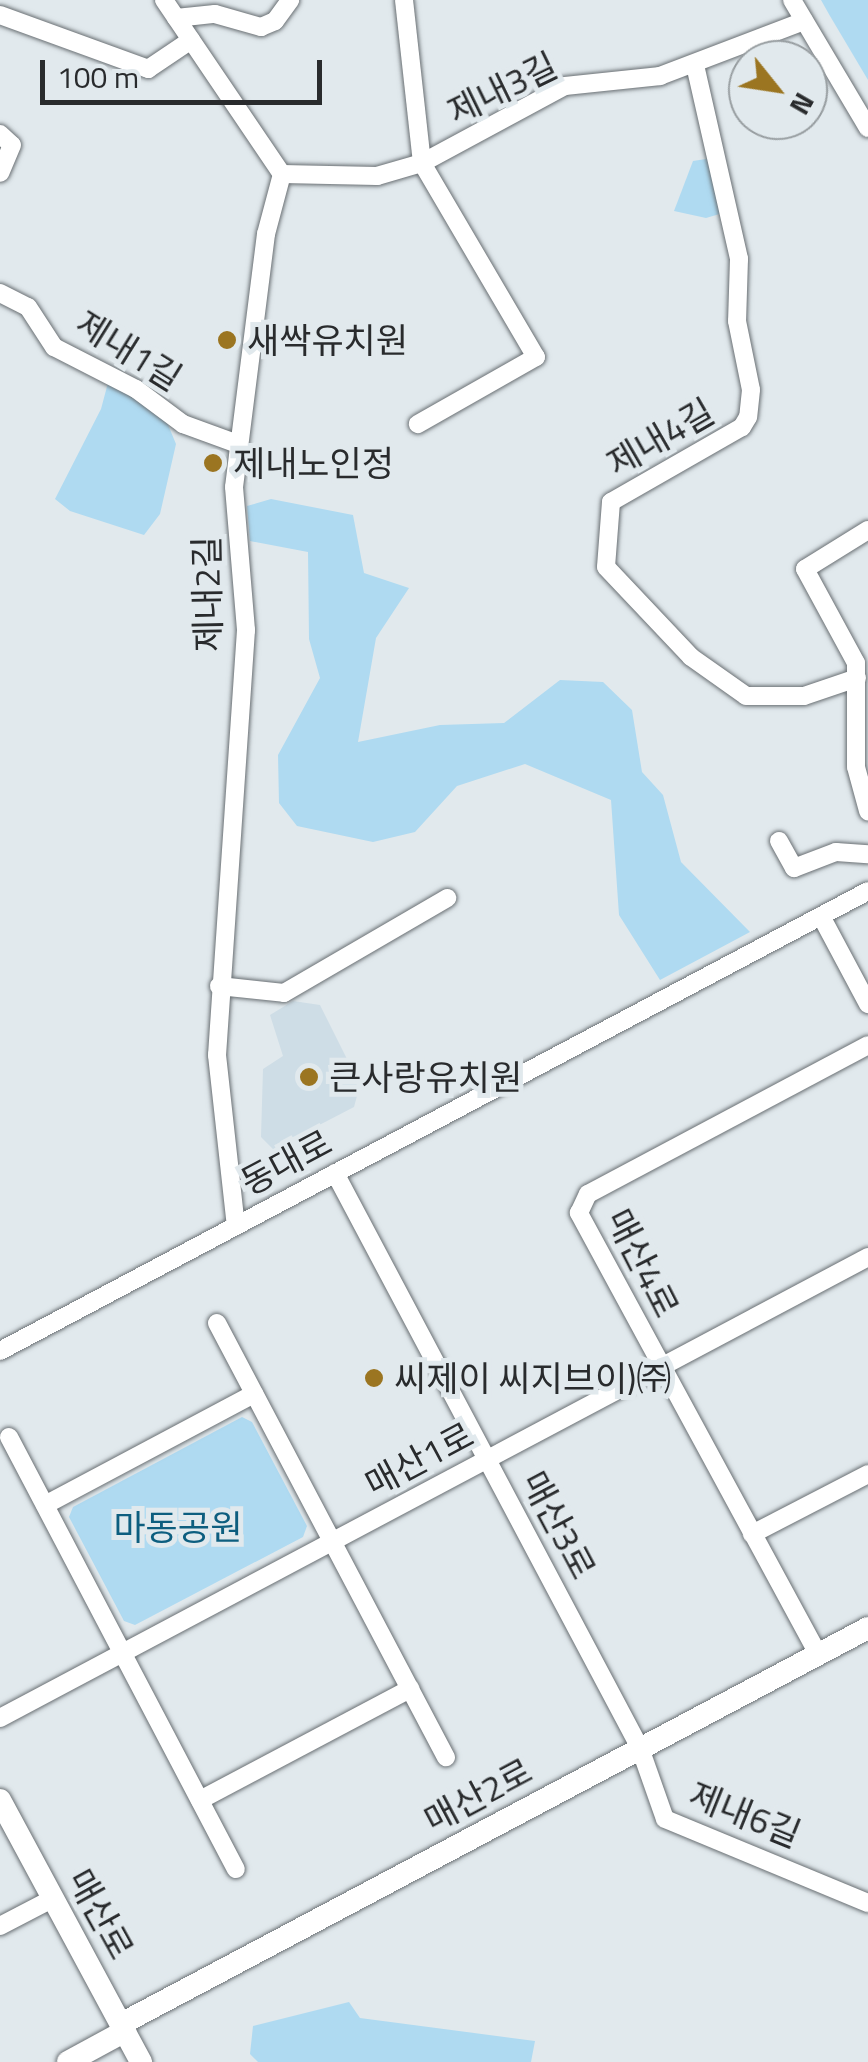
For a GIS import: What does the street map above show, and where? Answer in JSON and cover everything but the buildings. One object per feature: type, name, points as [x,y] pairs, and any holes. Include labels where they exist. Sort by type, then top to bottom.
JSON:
[{"type":"street","points":[[164,0],[282,174]]},
{"type":"street","points":[[176,18],[215,14],[261,27],[276,21],[290,0]]},
{"type":"street","points":[[404,0],[422,164],[536,357],[418,424]]},
{"type":"street","points":[[792,0],[868,128]]},
{"type":"street","points":[[0,15],[148,69],[191,40]]},
{"type":"street","name":"제내3길","points":[[282,174],[377,176],[422,164],[565,86],[660,76],[804,21]]},
{"type":"street","name":"제내4길","points":[[695,65],[739,259],[736,321],[751,390],[748,417],[742,427],[611,502],[606,567],[691,657],[746,696],[804,696],[857,678]]},
{"type":"street","points":[[0,134],[12,145],[0,173]]},
{"type":"street","name":"제내2길","points":[[236,1226],[218,1099],[220,986],[246,630],[234,487],[266,234],[282,174]]},
{"type":"street","name":"제내1길","points":[[0,293],[28,307],[54,347],[136,389],[183,424],[238,444]]},
{"type":"street","points":[[868,530],[805,569],[852,645],[857,678],[856,767],[868,811]]},
{"type":"street","points":[[779,841],[794,868],[836,852],[868,854]]},
{"type":"street","name":"동대로","points":[[0,1350],[868,891]]},
{"type":"street","points":[[220,986],[284,993],[447,898]]},
{"type":"street","points":[[821,916],[868,1004]]},
{"type":"street","name":"매산4로","points":[[818,1654],[582,1223],[581,1202],[868,1045]]},
{"type":"street","name":"매산3로","points":[[335,1173],[640,1748]]},
{"type":"street","name":"매산1로","points":[[0,1718],[868,1257]]},
{"type":"street","points":[[217,1323],[446,1757]]},
{"type":"street","points":[[45,1505],[254,1394]]},
{"type":"street","points":[[8,1437],[236,1869]]},
{"type":"street","points":[[752,1534],[868,1474]]},
{"type":"street","name":"매산2로","points":[[68,2062],[123,2028],[868,1628]]},
{"type":"street","points":[[200,1800],[410,1689]]},
{"type":"street","name":"제내6길","points":[[640,1748],[666,1818],[868,1903]]},
{"type":"street","name":"매산로","points":[[0,1800],[141,2062]]},
{"type":"street","points":[[0,1926],[52,1898]]},
{"type":"shaded area","name":"큰사랑유치원","points":[[293,1001],[320,1005],[360,1085],[354,1107],[273,1149],[261,1137],[263,1069],[283,1056],[270,1015]]},
{"type":"green space","points":[[821,0],[868,0],[868,80],[830,16]]},
{"type":"green space","points":[[712,158],[723,213],[706,218],[674,211],[693,161]]},
{"type":"green space","points":[[109,379],[164,415],[176,444],[160,514],[144,535],[70,511],[55,499],[101,409]]},
{"type":"green space","points":[[271,499],[353,515],[364,573],[409,588],[376,638],[358,742],[440,725],[504,723],[560,680],[603,682],[632,710],[642,772],[663,795],[681,862],[750,932],[660,980],[619,915],[611,800],[525,764],[457,786],[415,832],[373,842],[297,826],[279,803],[278,755],[320,678],[309,639],[308,552],[250,541],[247,506]]},
{"type":"green space","name":"마동공원","points":[[242,1417],[252,1422],[307,1526],[303,1537],[135,1625],[124,1621],[69,1517],[73,1507]]},
{"type":"green space","points":[[349,2002],[360,2018],[535,2041],[531,2062],[258,2062],[250,2054],[253,2026]]},
{"type":"place","name":"새싹유치원","points":[[227,340]]},
{"type":"place","name":"제내노인정","points":[[213,463]]},
{"type":"place","name":"큰사랑유치원","points":[[309,1077]]},
{"type":"place","name":"씨제이 씨지브이)㈜","points":[[374,1378]]}]
